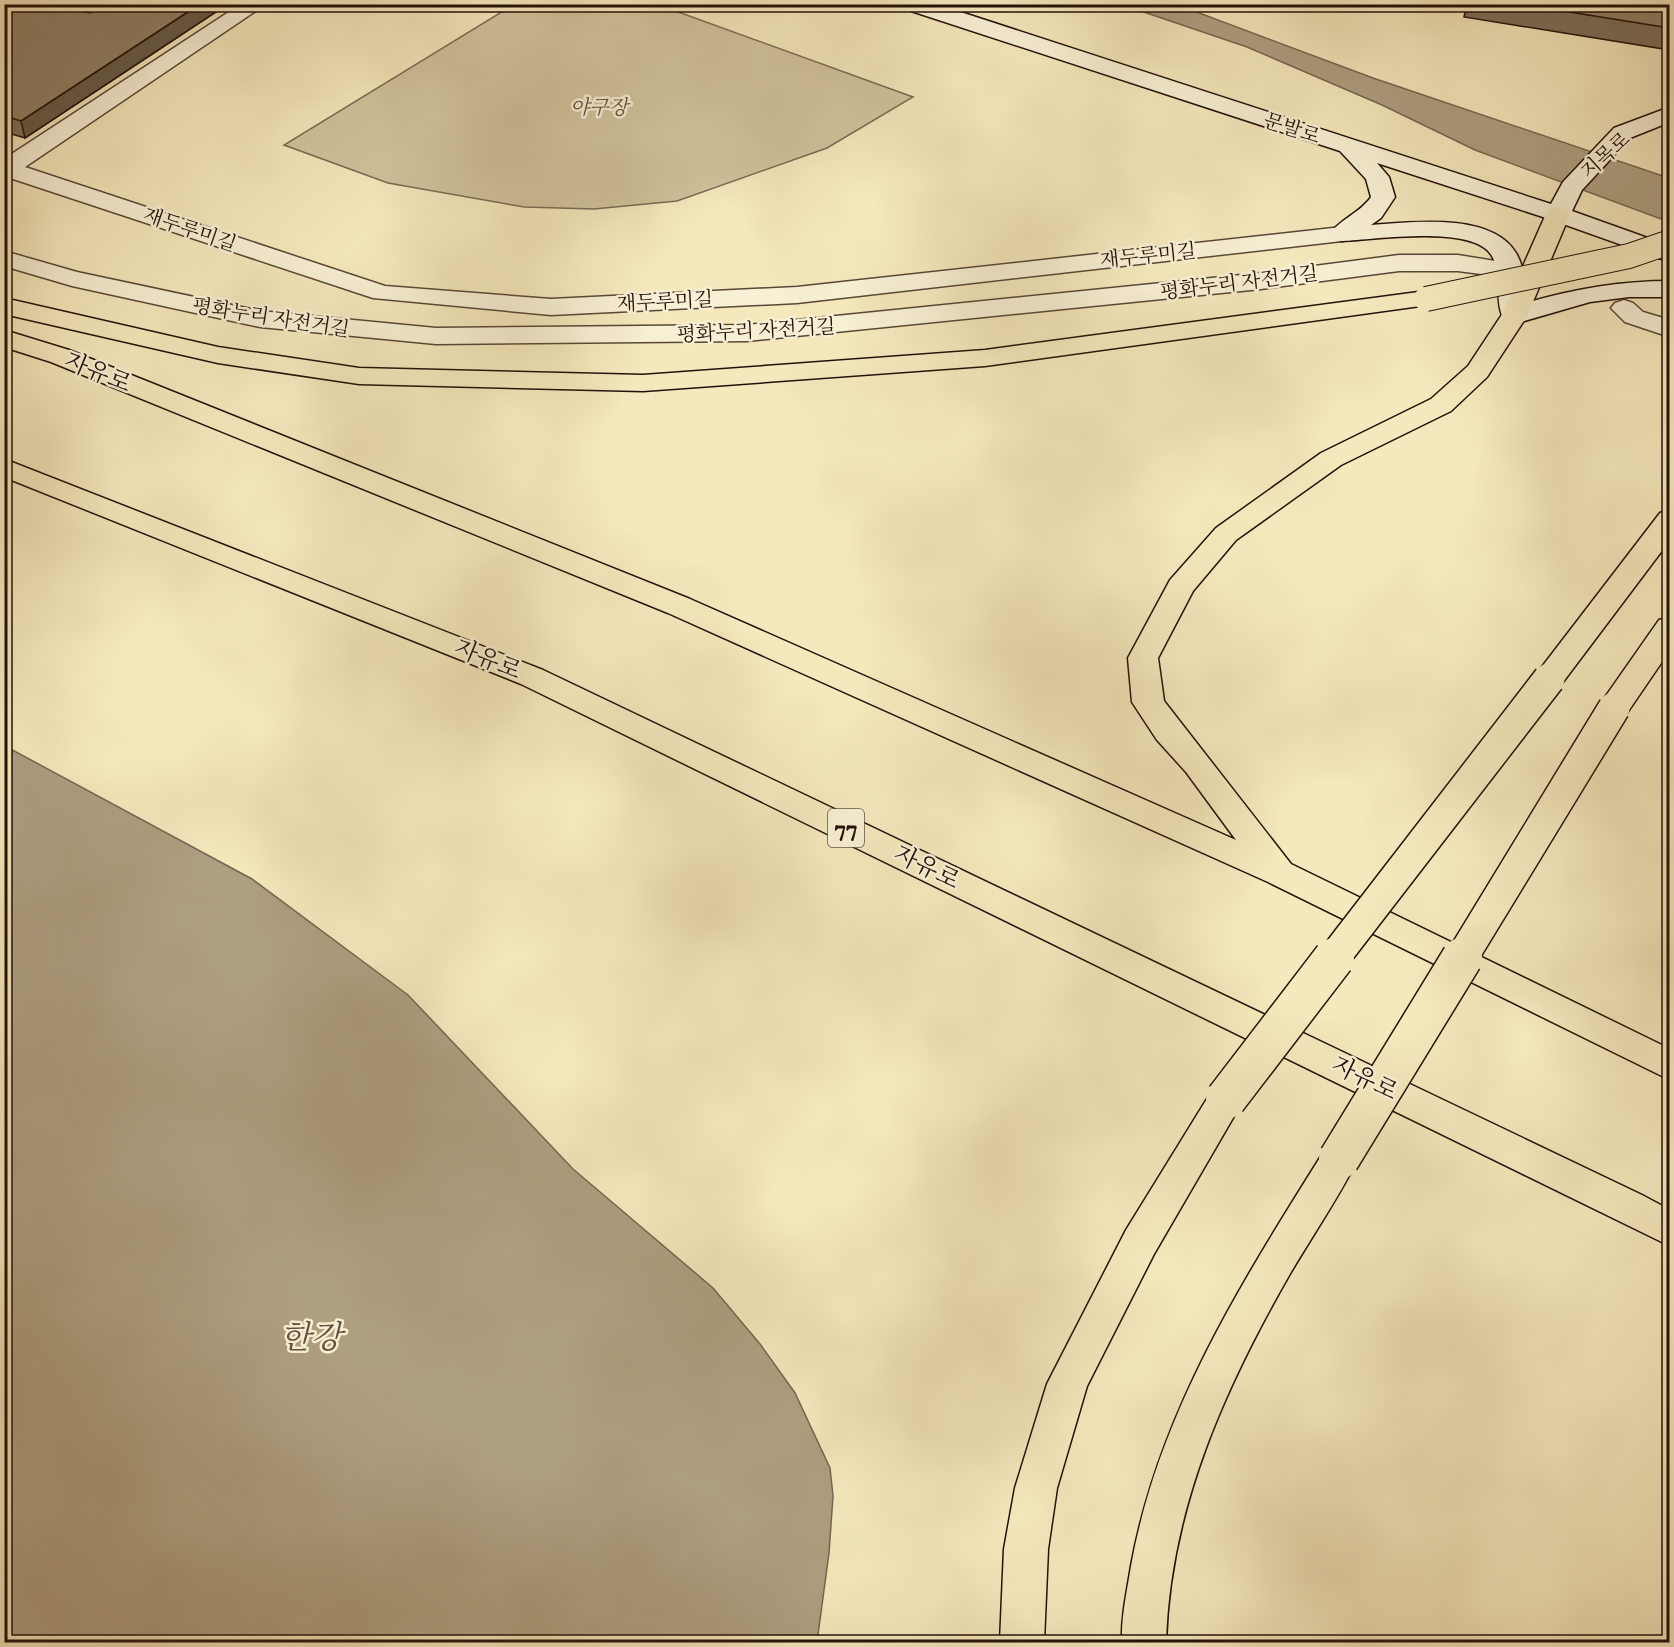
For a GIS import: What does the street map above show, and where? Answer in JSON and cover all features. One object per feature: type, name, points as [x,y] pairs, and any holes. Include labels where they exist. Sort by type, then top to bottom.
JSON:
[{"type":"highway","points":[[1280,873],[1197,764],[1168,732],[1148,702],[1143,658],[1180,587],[1226,534],[1331,459],[1441,405],[1478,371],[1514,316],[1558,214]]},
{"type":"highway","points":[[4,306],[218,355],[359,376],[644,383],[985,358],[1426,299],[1629,256],[1670,242]]},
{"type":"highway","name":"자유로","points":[[4,338],[71,360],[679,606],[1280,873],[1670,1066]]},
{"type":"highway","name":"자유로","points":[[4,467],[532,677],[1628,1206],[1670,1232]]},
{"type":"highway","points":[[1022,1642],[1026,1549],[1034,1498],[1066,1384],[1140,1242],[1226,1099],[1670,519]]},
{"type":"highway","points":[[1144,1642],[1155,1537],[1180,1452],[1216,1367],[1282,1252],[1614,708],[1670,627]]},
{"type":"street","points":[[5,169],[256,4]]},
{"type":"street","name":"문발로","points":[[913,4],[1558,214],[1670,255]]},
{"type":"street","name":"지목로","points":[[1558,214],[1571,187],[1622,133],[1670,114]]},
{"type":"street","points":[[1342,234],[1372,213],[1383,198],[1377,177],[1348,146]]},
{"type":"street","name":"재두루미길","points":[[5,169],[382,293],[551,307],[797,295],[1342,234],[1449,228],[1476,234],[1498,245],[1511,270]]},
{"type":"street","name":"평화누리 자전거길","points":[[4,258],[72,278],[260,319],[343,329],[436,336],[747,333],[1249,282],[1399,263],[1458,262],[1511,270]]},
{"type":"street","points":[[1511,270],[1514,316],[1553,301],[1604,291],[1670,289]]},
{"type":"street","points":[[1624,308],[1634,316],[1670,329]]},
{"type":"green space","name":"야구장","points":[[513,5],[659,5],[913,97],[827,148],[677,201],[594,209],[524,207],[388,183],[284,145]]},
{"type":"water","points":[[1131,5],[1178,5],[1373,78],[1669,178],[1669,222],[1475,150],[1382,105],[1247,47],[1138,10]]},
{"type":"water","name":"한강","points":[[5,746],[252,879],[408,995],[573,1169],[713,1288],[760,1344],[795,1393],[830,1468],[833,1496],[829,1553],[817,1642],[5,1642]]},
{"type":"building","points":[[4,4],[53,4],[90,13],[104,4],[200,4],[21,121],[4,116]]},
{"type":"building","points":[[1520,4],[1670,4],[1670,28]]}]
